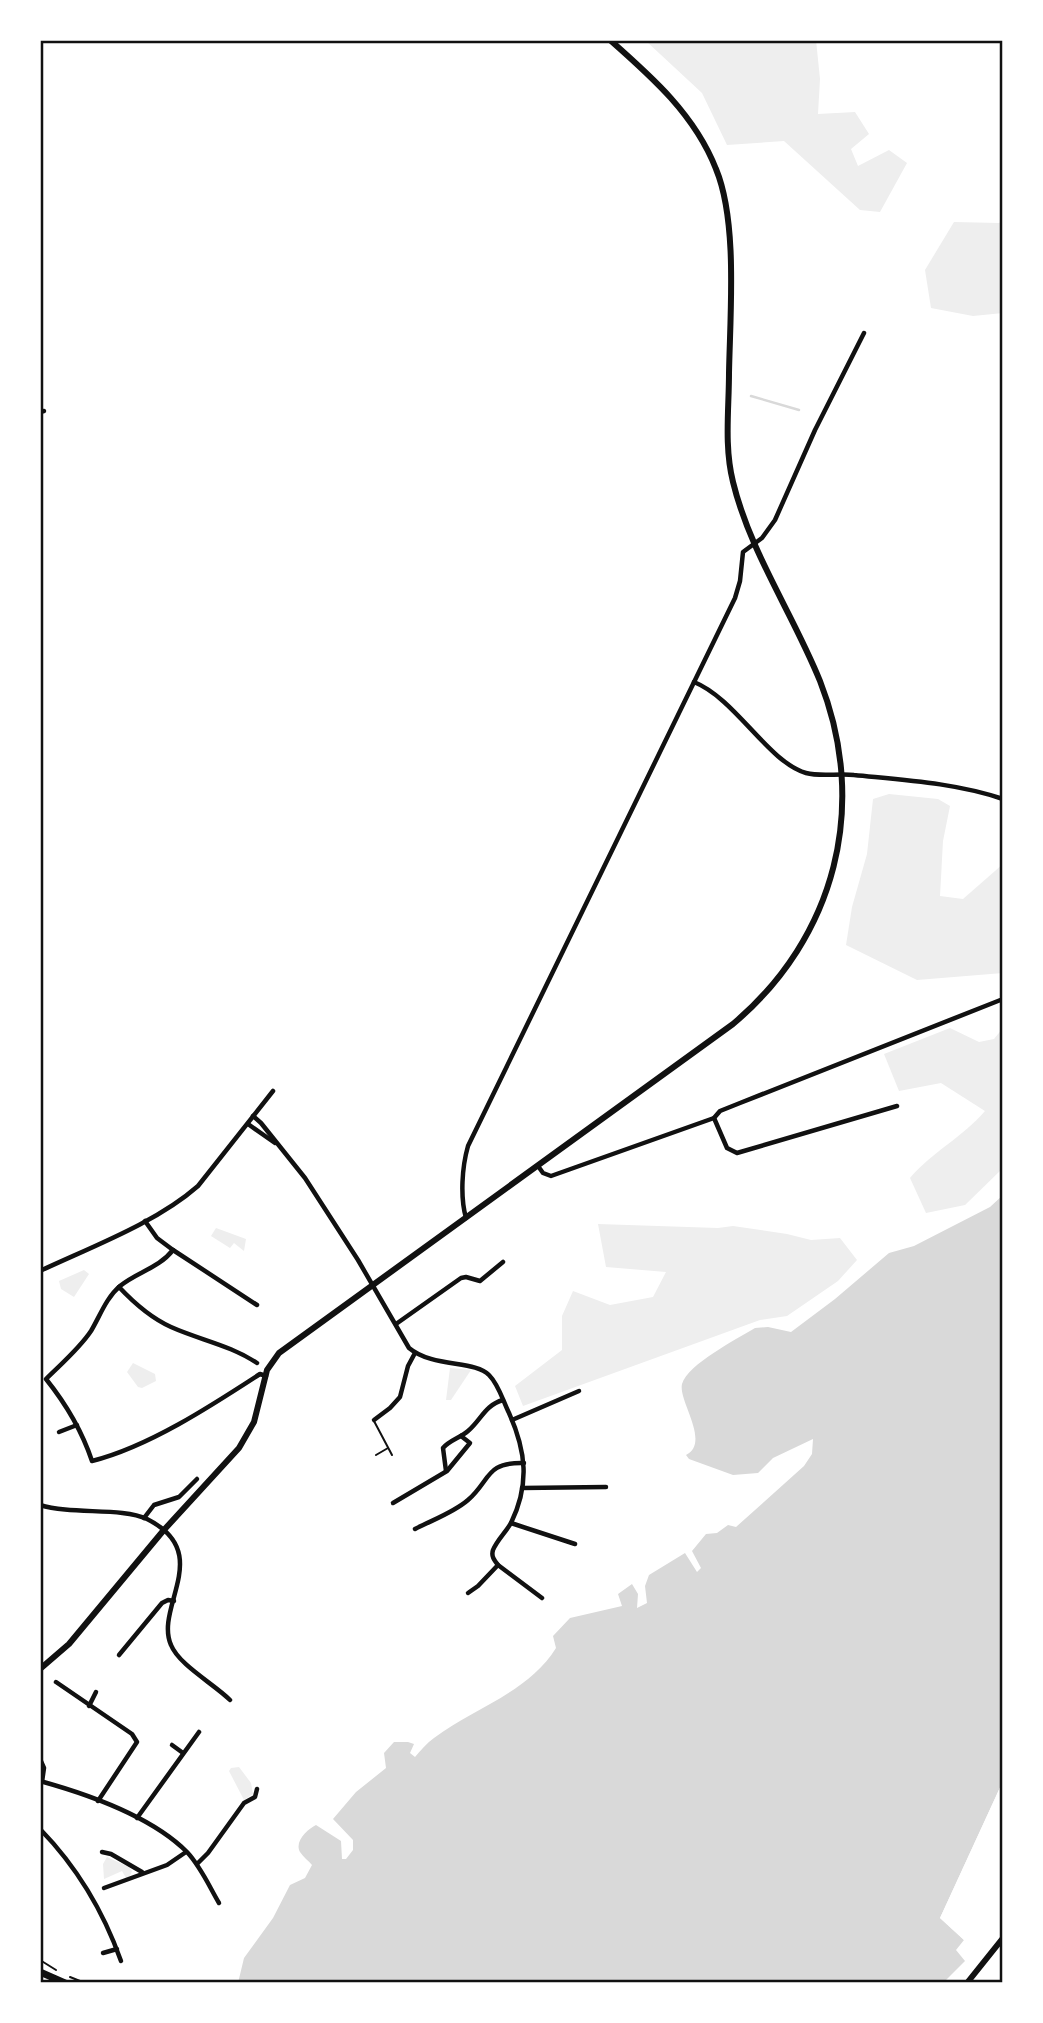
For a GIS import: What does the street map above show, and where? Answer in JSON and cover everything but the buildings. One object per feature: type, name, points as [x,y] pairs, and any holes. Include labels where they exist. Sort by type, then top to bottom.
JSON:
[{"type":"main road","points":[[40,1669],[69,1644],[163,1531],[239,1448],[254,1422],[265,1376],[275,1357],[372,1284],[721,1034],[757,1003],[786,969],[814,924],[832,876],[841,830],[842,775],[835,729],[825,695],[742,511],[733,480],[728,443],[729,232],[722,188],[705,145],[689,120],[660,86],[610,40]]},
{"type":"main road","points":[[967,1983],[1003,1938]]},
{"type":"main road","points":[[40,1972],[65,1983]]},
{"type":"street","points":[[466,1217],[465,1156],[468,1146],[735,598],[743,552],[756,543],[775,520],[815,430],[864,333]]},
{"type":"street","points":[[694,682],[709,688],[793,767],[807,773],[953,786],[1003,799]]},
{"type":"street","points":[[538,1166],[542,1172],[551,1176],[714,1118],[720,1111],[1003,999]]},
{"type":"street","points":[[40,1271],[145,1221],[172,1206],[198,1186],[273,1091]]},
{"type":"street","points":[[714,1118],[727,1148],[737,1153],[897,1106]]},
{"type":"street","points":[[253,1116],[304,1178],[372,1284],[405,1345],[415,1353],[435,1361],[480,1368],[496,1383],[520,1436],[524,1463],[522,1488],[510,1523],[493,1551],[494,1560],[542,1598]]},
{"type":"street","points":[[248,1124],[279,1145]]},
{"type":"street","points":[[145,1221],[157,1238],[257,1306]]},
{"type":"street","points":[[173,1250],[164,1261],[142,1271],[119,1287],[90,1332],[46,1379],[77,1425],[92,1461],[159,1434],[206,1409],[260,1374],[265,1376]]},
{"type":"street","points":[[396,1324],[461,1278],[480,1281],[503,1262]]},
{"type":"street","points":[[119,1287],[165,1324],[242,1353],[257,1363]]},
{"type":"street","points":[[374,1420],[400,1397],[408,1366],[415,1353]]},
{"type":"street","points":[[512,1420],[579,1391]]},
{"type":"street","points":[[447,1471],[443,1448],[469,1431],[489,1406],[503,1400]]},
{"type":"street","points":[[59,1432],[77,1425]]},
{"type":"street","points":[[393,1503],[447,1471],[470,1443],[461,1436]]},
{"type":"street","points":[[415,1529],[469,1499],[496,1467],[509,1462],[524,1463]]},
{"type":"street","points":[[144,1518],[154,1505],[179,1497],[197,1479]]},
{"type":"street","points":[[522,1488],[607,1487]]},
{"type":"street","points":[[40,1505],[62,1510],[144,1518],[163,1531],[173,1543],[180,1562],[180,1577],[168,1632],[171,1646],[180,1658],[230,1700]]},
{"type":"street","points":[[510,1523],[575,1544]]},
{"type":"street","points":[[468,1593],[498,1564]]},
{"type":"street","points":[[119,1655],[162,1603],[174,1601]]},
{"type":"street","points":[[56,1682],[132,1734],[136,1742],[97,1801]]},
{"type":"street","points":[[89,1706],[96,1692]]},
{"type":"street","points":[[137,1818],[199,1732]]},
{"type":"street","points":[[172,1745],[183,1753]]},
{"type":"street","points":[[40,1759],[44,1768],[41,1781],[137,1818],[186,1852],[197,1864],[219,1903]]},
{"type":"street","points":[[197,1864],[208,1853],[244,1802],[255,1797],[257,1789]]},
{"type":"street","points":[[40,1829],[80,1879],[99,1910],[121,1961]]},
{"type":"street","points":[[102,1852],[111,1854],[143,1872]]},
{"type":"street","points":[[104,1888],[167,1865],[186,1852]]},
{"type":"street","points":[[103,1953],[117,1949]]},
{"type":"lane","points":[[374,1420],[392,1455]]},
{"type":"lane","points":[[376,1455],[389,1448]]},
{"type":"shaded area","points":[[647,40],[816,40],[820,79],[818,114],[855,112],[869,134],[851,149],[858,166],[889,150],[907,163],[880,212],[860,210],[784,141],[727,145],[702,93]]},
{"type":"shaded area","points":[[1003,221],[1003,313],[973,316],[931,308],[925,270],[954,222]]},
{"type":"shaded area","points":[[889,794],[938,799],[950,806],[943,841],[940,896],[963,899],[1003,864],[1003,973],[917,980],[846,945],[852,907],[867,854],[873,799]]},
{"type":"shaded area","points":[[950,1028],[979,1042],[994,1039],[1003,1028],[1003,1168],[965,1205],[926,1213],[910,1178],[985,1111],[941,1083],[899,1091],[884,1054]]},
{"type":"shaded area","points":[[1003,1195],[1003,1781],[940,1918],[964,1940],[956,1950],[965,1961],[943,1983],[238,1983],[244,1958],[273,1918],[290,1885],[305,1878],[312,1865],[299,1848],[303,1836],[316,1825],[341,1841],[342,1859],[346,1859],[353,1850],[353,1840],[333,1819],[356,1792],[386,1768],[384,1753],[394,1742],[414,1744],[410,1753],[415,1757],[434,1738],[531,1676],[556,1648],[553,1636],[570,1618],[622,1606],[618,1594],[632,1584],[638,1594],[637,1608],[647,1603],[645,1586],[649,1575],[685,1553],[697,1572],[701,1568],[692,1551],[706,1534],[717,1533],[728,1525],[736,1527],[804,1466],[812,1454],[813,1439],[773,1458],[758,1473],[733,1475],[689,1459],[686,1455],[693,1449],[695,1431],[684,1400],[682,1384],[693,1368],[755,1328],[768,1327],[791,1332],[889,1253],[914,1246],[990,1207]]},
{"type":"shaded area","points":[[598,1224],[718,1228],[733,1226],[811,1240],[840,1238],[857,1260],[838,1281],[787,1316],[760,1320],[523,1406],[515,1386],[562,1350],[562,1316],[573,1291],[610,1305],[653,1297],[666,1272],[606,1267]]},
{"type":"shaded area","points":[[216,1228],[246,1239],[244,1251],[234,1243],[230,1248],[211,1236]]},
{"type":"shaded area","points":[[84,1270],[89,1274],[74,1297],[61,1289],[59,1281]]},
{"type":"shaded area","points":[[133,1363],[155,1374],[156,1381],[142,1388],[138,1387],[127,1372]]},
{"type":"shaded area","points":[[450,1368],[471,1370],[451,1400],[446,1400]]},
{"type":"shaded area","points":[[239,1767],[251,1783],[253,1794],[244,1800],[229,1771]]},
{"type":"shaded area","points":[[107,1857],[129,1867],[132,1871],[130,1876],[126,1878],[122,1871],[104,1879],[103,1864]]},
{"type":"pier","points":[[1003,1781],[1003,1790],[944,1918],[966,1937],[964,1940],[940,1918]]},
{"type":"waterway","points":[[751,396],[799,410]]}]
